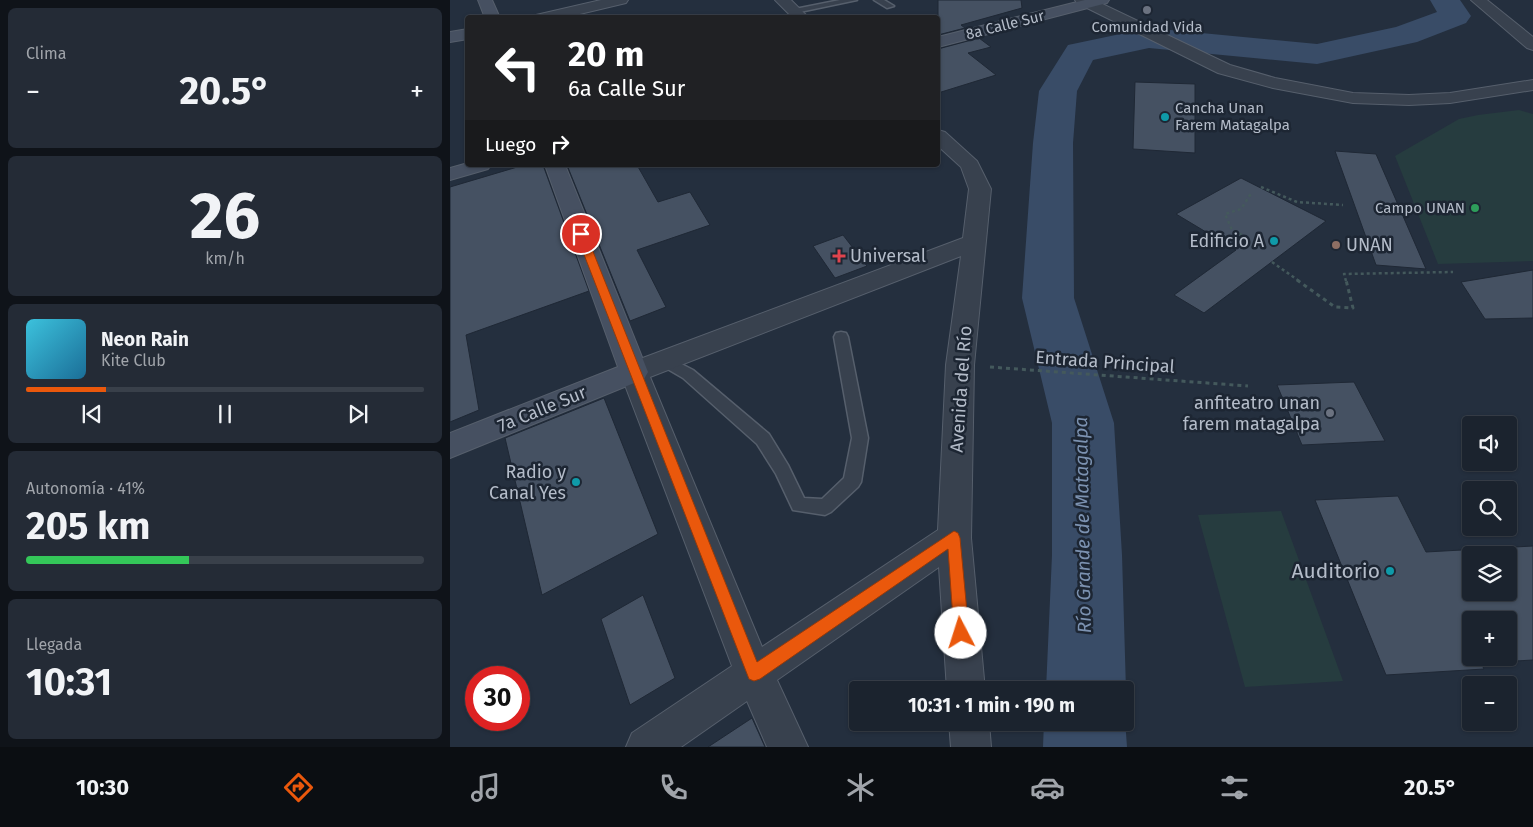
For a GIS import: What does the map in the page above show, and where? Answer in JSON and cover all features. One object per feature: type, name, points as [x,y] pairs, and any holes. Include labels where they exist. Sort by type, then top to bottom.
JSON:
[{"type":"street","points":[[485,0],[492,15]]},
{"type":"street","points":[[556,15],[621,0]]},
{"type":"street","points":[[782,0],[799,14]]},
{"type":"street","points":[[1478,0],[1533,45]]},
{"type":"street","points":[[1091,1],[1131,24],[1224,69],[1273,83],[1353,98],[1409,100],[1450,98],[1533,85]]},
{"type":"street","name":"8a Calle Sur","points":[[940,41],[1091,1]]},
{"type":"street","points":[[450,37],[465,34]]},
{"type":"street","name":"Avenida del Río","points":[[940,138],[970,165],[980,189],[960,365],[954,538],[965,681]]},
{"type":"street","points":[[450,174],[474,167]]},
{"type":"street","points":[[556,167],[649,366],[754,673],[788,747]]},
{"type":"street","points":[[649,366],[975,242]]},
{"type":"street","name":"7a Calle Sur","points":[[450,446],[649,366]]},
{"type":"street","points":[[646,747],[954,538]]},
{"type":"street","points":[[970,731],[971,747]]},
{"type":"lane","points":[[799,14],[853,0]]},
{"type":"lane","points":[[878,0],[890,6]]},
{"type":"lane","points":[[649,366],[688,374],[763,439],[782,470],[799,505],[825,507],[852,482],[860,438],[842,337]]},
{"type":"path","points":[[1261,187],[1297,202],[1343,206]]},
{"type":"path","points":[[1242,235],[1232,230],[1225,214],[1241,209],[1252,192]]},
{"type":"path","points":[[1272,262],[1335,307],[1353,308],[1344,274],[1453,272]]},
{"type":"path","name":"Entrada Principal","points":[[960,365],[1248,386]]},
{"type":"green space","name":"Campo UNAN","points":[[1519,110],[1533,114],[1533,261],[1438,264],[1395,156],[1459,119]]},
{"type":"green space","points":[[1281,511],[1343,681],[1245,687],[1198,515]]},
{"type":"building","points":[[938,0],[1021,0],[1022,8],[961,25],[965,28],[940,34],[940,15],[938,15]]},
{"type":"building","points":[[979,38],[991,47],[968,53],[996,75],[940,92],[940,48]]},
{"type":"building","name":"Cancha Unan Farem Matagalpa","points":[[1135,82],[1195,84],[1195,153],[1133,149]]},
{"type":"building","points":[[1335,151],[1376,154],[1426,269],[1376,265]]},
{"type":"building","points":[[517,167],[544,167],[589,291],[466,335],[479,410],[450,422],[450,187]]},
{"type":"building","points":[[568,167],[638,167],[658,202],[690,192],[710,225],[637,250],[666,307],[630,321]]},
{"type":"building","points":[[1241,178],[1326,221],[1204,313],[1174,295],[1236,250],[1176,214]]},
{"type":"building","name":"Universal","points":[[843,235],[867,266],[835,278],[813,246]]},
{"type":"building","points":[[1533,270],[1533,318],[1485,319],[1461,282]]},
{"type":"building","name":"anfiteatro unan farem matagalpa","points":[[1354,382],[1385,441],[1302,445],[1277,385]]},
{"type":"building","name":"Radio y Canal Yes","points":[[604,398],[658,534],[542,595],[505,438]]},
{"type":"building","name":"Auditorio","points":[[1398,496],[1426,552],[1462,550],[1462,601],[1517,601],[1517,547],[1533,546],[1533,660],[1517,661],[1517,611],[1462,611],[1462,666],[1482,666],[1484,669],[1386,675],[1315,500]]},
{"type":"building","points":[[643,595],[675,678],[630,705],[601,619]]},
{"type":"building","points":[[752,718],[765,747],[708,747]]},
{"type":"waterway","name":"Río Grande de Matagalpa","points":[[1086,681],[1087,555],[1083,423],[1048,298],[1053,143],[1058,91],[1080,52],[1149,38],[1317,54],[1405,35],[1455,16],[1445,0]]},
{"type":"waterway","name":"Río Grande de Matagalpa","points":[[1085,731],[1085,747]]},
{"type":"place","name":"Comunidad Vida","points":[[1147,10]]},
{"type":"place","name":"Cancha Unan Farem Matagalpa","points":[[1165,117]]},
{"type":"place","name":"Campo UNAN","points":[[1475,208]]},
{"type":"place","name":"Edificio A","points":[[1274,241]]},
{"type":"place","name":"UNAN","points":[[1336,245]]},
{"type":"place","name":"Universal","points":[[839,256]]},
{"type":"place","name":"anfiteatro unan farem matagalpa","points":[[1330,413]]},
{"type":"place","name":"Radio y Canal Yes","points":[[576,482]]},
{"type":"place","name":"Auditorio","points":[[1390,571]]},
{"type":"route","points":[[581,234],[754,673],[954,538],[961,633]]}]
